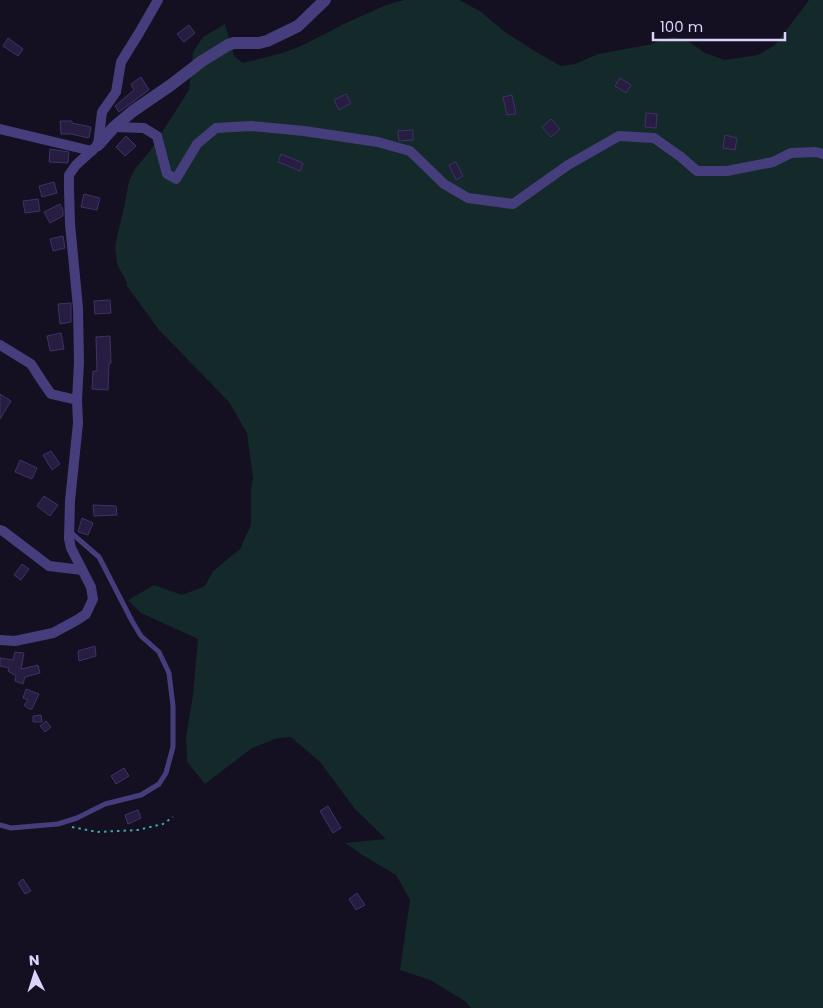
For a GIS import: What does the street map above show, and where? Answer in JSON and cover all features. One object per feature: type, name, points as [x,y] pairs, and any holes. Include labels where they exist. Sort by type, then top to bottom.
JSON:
[{"type":"street","points":[[95,148],[102,112],[116,92],[121,62],[158,0]]},
{"type":"street","points":[[0,640],[15,641],[53,633],[86,614],[93,599],[91,587],[68,539],[78,430],[79,362],[78,308],[70,224],[69,176],[76,165],[114,127],[202,61],[228,45],[267,41],[298,26],[325,0]]},
{"type":"street","points":[[114,127],[144,128],[157,136],[167,174],[176,179],[197,144],[216,128],[252,126],[304,131],[378,142],[410,151],[444,184],[468,198],[513,204],[568,165],[619,136],[654,138],[682,157],[697,171],[727,171],[772,162],[791,153],[816,152],[823,154]]},
{"type":"street","points":[[0,129],[95,148]]},
{"type":"street","points":[[0,346],[31,364],[51,394],[77,400]]},
{"type":"street","points":[[0,530],[49,566],[82,570]]},
{"type":"lane","points":[[0,825],[11,828],[58,824],[77,818],[105,804],[141,795],[159,784],[166,773],[173,747],[173,706],[169,673],[159,652],[141,636],[99,557],[69,530]]},
{"type":"path","points":[[58,824],[97,832],[138,830],[163,824],[172,818]]},
{"type":"green space","points":[[404,0],[459,0],[480,11],[505,32],[561,66],[575,64],[598,54],[647,45],[673,37],[688,41],[705,53],[725,60],[758,55],[775,45],[809,0],[823,0],[823,1008],[471,1008],[465,1001],[430,980],[400,970],[410,900],[396,875],[345,843],[386,839],[355,809],[320,762],[291,737],[278,738],[252,748],[205,784],[187,762],[186,737],[193,695],[198,639],[141,613],[128,600],[154,585],[182,595],[205,586],[213,571],[240,549],[251,525],[253,478],[247,433],[229,402],[159,330],[127,286],[117,264],[115,246],[129,181],[134,170],[150,151],[189,90],[193,52],[203,37],[225,24],[234,56],[243,63],[301,46],[386,5]]},
{"type":"building","points":[[189,25],[195,33],[184,42],[177,34]]},
{"type":"building","points":[[8,38],[23,49],[18,56],[3,46]]},
{"type":"building","points":[[141,77],[149,90],[119,112],[115,106],[134,90],[131,84]]},
{"type":"building","points":[[620,78],[631,85],[626,93],[615,86]]},
{"type":"building","points":[[346,94],[351,103],[339,110],[334,100]]},
{"type":"building","points":[[512,95],[516,114],[507,115],[503,97]]},
{"type":"building","points":[[646,113],[657,114],[656,128],[645,127]]},
{"type":"building","points":[[551,119],[560,129],[551,137],[542,127]]},
{"type":"building","points":[[60,121],[72,121],[72,123],[91,127],[89,138],[61,134]]},
{"type":"building","points":[[413,130],[413,140],[399,141],[398,131]]},
{"type":"building","points":[[725,135],[737,138],[735,150],[723,148]]},
{"type":"building","points":[[126,136],[136,146],[125,156],[116,147]]},
{"type":"building","points":[[50,149],[69,152],[68,163],[49,162]]},
{"type":"building","points":[[281,154],[303,163],[300,171],[278,162]]},
{"type":"building","points":[[456,162],[463,176],[456,180],[449,165]]},
{"type":"building","points":[[54,182],[57,193],[42,197],[39,186]]},
{"type":"building","points":[[84,194],[100,198],[97,210],[81,207]]},
{"type":"building","points":[[38,199],[40,211],[25,213],[23,201]]},
{"type":"building","points":[[60,204],[63,216],[50,223],[44,212]]},
{"type":"building","points":[[63,236],[65,248],[53,251],[50,239]]},
{"type":"building","points":[[110,300],[111,313],[95,314],[94,301]]},
{"type":"building","points":[[71,303],[71,322],[60,324],[58,304]]},
{"type":"building","points":[[61,333],[64,349],[50,351],[47,336]]},
{"type":"building","points":[[110,336],[111,363],[109,364],[108,390],[92,389],[93,371],[97,371],[96,337]]},
{"type":"building","points":[[0,394],[11,401],[0,419]]},
{"type":"building","points":[[51,451],[60,464],[52,470],[43,455]]},
{"type":"building","points":[[20,460],[37,468],[32,479],[15,472]]},
{"type":"building","points":[[44,496],[58,505],[50,516],[37,506]]},
{"type":"building","points":[[93,505],[116,506],[117,515],[94,516]]},
{"type":"building","points":[[82,518],[93,523],[88,535],[78,532]]},
{"type":"building","points":[[22,564],[29,569],[21,580],[14,575]]},
{"type":"building","points":[[95,646],[96,656],[79,661],[78,651]]},
{"type":"building","points":[[15,652],[24,653],[21,669],[38,665],[40,673],[25,677],[23,684],[15,681],[16,676],[8,671],[9,668],[0,666],[0,658],[13,660]]},
{"type":"building","points":[[26,689],[39,694],[32,709],[24,705],[28,700],[23,698]]},
{"type":"building","points":[[41,715],[42,722],[33,722],[33,716]]},
{"type":"building","points":[[46,721],[51,727],[45,732],[40,726]]},
{"type":"building","points":[[124,768],[129,776],[116,784],[111,776]]},
{"type":"building","points":[[328,806],[341,828],[333,833],[320,811]]},
{"type":"building","points":[[138,810],[141,818],[128,824],[125,815]]},
{"type":"building","points":[[23,879],[31,891],[25,894],[18,883]]},
{"type":"building","points":[[357,893],[365,905],[356,910],[349,899]]}]
